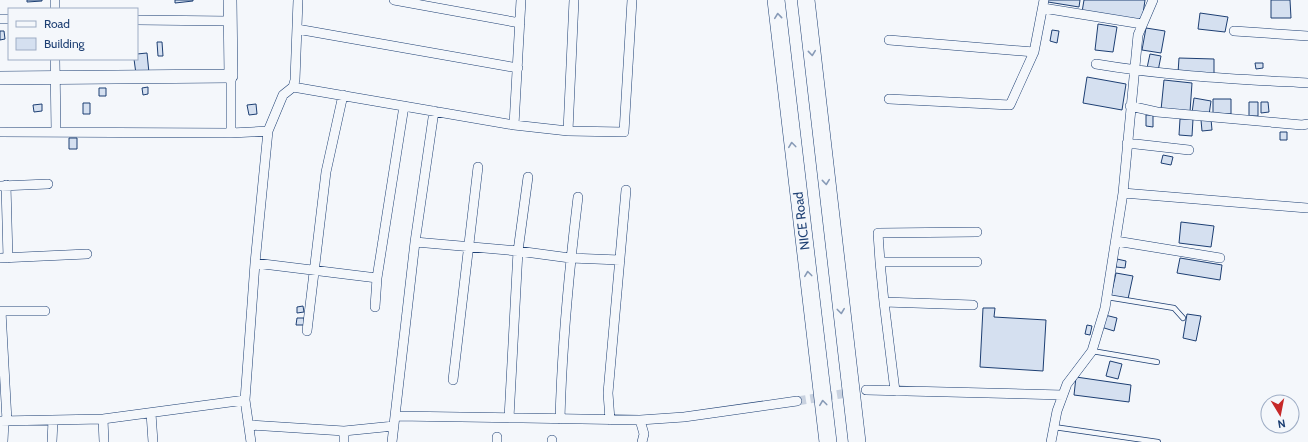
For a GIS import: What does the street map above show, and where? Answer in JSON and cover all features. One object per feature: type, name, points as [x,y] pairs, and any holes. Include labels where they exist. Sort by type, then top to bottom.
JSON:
[{"type":"highway","name":"NICE Road","points":[[776,0],[828,442]]},
{"type":"highway","points":[[806,0],[857,442]]},
{"type":"street","points":[[230,0],[231,133]]},
{"type":"street","points":[[251,442],[245,400],[255,263],[268,131],[283,95],[293,87],[295,80],[298,0]]},
{"type":"street","points":[[394,0],[520,22]]},
{"type":"street","points":[[514,125],[521,0]]},
{"type":"street","points":[[568,131],[574,0]]},
{"type":"street","points":[[293,87],[514,125],[568,131],[624,132],[632,0]]},
{"type":"street","points":[[1051,442],[1057,411],[1063,394],[1067,384],[1092,352],[1107,297],[1123,193],[1133,70],[1138,35],[1153,0]]},
{"type":"street","points":[[889,99],[1010,105],[1034,52],[1043,4],[1142,24]]},
{"type":"street","points":[[138,20],[230,21]]},
{"type":"street","points":[[297,29],[518,68]]},
{"type":"street","points":[[1234,31],[1308,36]]},
{"type":"street","points":[[888,40],[1034,52]]},
{"type":"street","points":[[55,60],[56,132]]},
{"type":"street","points":[[1096,64],[1133,70],[1235,79],[1308,83]]},
{"type":"street","points":[[0,78],[231,76]]},
{"type":"street","points":[[307,332],[326,172],[343,95]]},
{"type":"street","points":[[375,307],[377,278],[404,106]]},
{"type":"street","points":[[1130,106],[1157,112],[1302,125],[1308,124]]},
{"type":"street","points":[[392,442],[415,242],[434,111]]},
{"type":"street","points":[[0,132],[231,133],[268,131]]},
{"type":"street","points":[[1127,142],[1190,150]]},
{"type":"street","points":[[453,380],[478,167]]},
{"type":"street","points":[[509,418],[518,251],[528,177]]},
{"type":"street","points":[[48,184],[3,186],[4,258],[87,254]]},
{"type":"street","points":[[610,420],[608,393],[626,190]]},
{"type":"street","points":[[1123,193],[1307,208]]},
{"type":"street","points":[[560,419],[561,379],[570,258],[578,197]]},
{"type":"street","points":[[895,391],[884,302],[878,233],[977,232]]},
{"type":"street","points":[[1116,241],[1220,258]]},
{"type":"street","points":[[415,242],[518,251],[570,258],[620,260]]},
{"type":"street","points":[[880,262],[977,262]]},
{"type":"street","points":[[255,263],[377,278]]},
{"type":"street","points":[[884,302],[973,305]]},
{"type":"street","points":[[4,442],[1,311],[45,311]]},
{"type":"street","points":[[866,390],[1063,394]]},
{"type":"street","points":[[4,421],[103,419],[245,400]]},
{"type":"street","points":[[396,416],[640,420],[684,417],[797,401]]},
{"type":"street","points":[[151,413],[153,442]]},
{"type":"street","points":[[103,419],[104,442]]},
{"type":"street","points":[[52,442],[53,420]]},
{"type":"street","points":[[640,420],[644,434],[642,442]]},
{"type":"street","points":[[249,425],[344,431],[394,426]]},
{"type":"street","points":[[344,431],[344,442]]},
{"type":"lane","points":[[1107,297],[1174,308],[1183,318]]},
{"type":"lane","points":[[1092,352],[1157,362]]},
{"type":"lane","points":[[1054,427],[1158,442]]},
{"type":"building","points":[[27,0],[42,0],[42,1],[27,2]]},
{"type":"building","points":[[175,0],[193,0],[193,1],[175,3]]},
{"type":"building","points":[[1048,0],[1080,0],[1079,7],[1048,2]]},
{"type":"building","points":[[1084,0],[1145,0],[1142,21],[1082,12]]},
{"type":"building","points":[[1271,0],[1290,0],[1291,18],[1271,18]]},
{"type":"building","points":[[1200,13],[1228,17],[1225,32],[1198,29]]},
{"type":"building","points":[[1098,24],[1117,27],[1113,52],[1095,50]]},
{"type":"building","points":[[1146,28],[1165,31],[1161,53],[1142,50]]},
{"type":"building","points":[[1052,30],[1059,31],[1057,43],[1050,41]]},
{"type":"building","points":[[0,31],[4,31],[5,39],[0,40]]},
{"type":"building","points":[[157,42],[162,42],[163,56],[158,56]]},
{"type":"building","points":[[147,53],[149,73],[136,74],[134,60],[138,60],[138,54]]},
{"type":"building","points":[[1150,54],[1161,56],[1158,71],[1147,68]]},
{"type":"building","points":[[1179,58],[1214,59],[1214,74],[1178,73]]},
{"type":"building","points":[[1255,63],[1263,63],[1263,68],[1256,69]]},
{"type":"building","points":[[1087,77],[1126,84],[1122,110],[1083,103]]},
{"type":"building","points":[[1164,80],[1192,83],[1190,112],[1161,110]]},
{"type":"building","points":[[148,87],[148,94],[143,95],[142,88]]},
{"type":"building","points":[[99,88],[106,88],[106,96],[99,96]]},
{"type":"building","points":[[1194,98],[1211,101],[1209,115],[1192,113]]},
{"type":"building","points":[[1213,99],[1231,99],[1231,114],[1213,113]]},
{"type":"building","points":[[1249,102],[1258,102],[1258,116],[1249,116]]},
{"type":"building","points":[[1261,102],[1268,102],[1269,112],[1261,113]]},
{"type":"building","points":[[83,103],[90,103],[90,114],[83,114]]},
{"type":"building","points":[[42,104],[42,111],[34,112],[33,105]]},
{"type":"building","points":[[256,104],[257,114],[249,115],[247,105]]},
{"type":"building","points":[[1146,115],[1153,115],[1153,127],[1146,126]]},
{"type":"building","points":[[1180,119],[1193,119],[1192,136],[1179,135]]},
{"type":"building","points":[[1211,119],[1212,130],[1202,131],[1201,120]]},
{"type":"building","points":[[1280,132],[1287,132],[1287,140],[1280,140]]},
{"type":"building","points":[[69,138],[77,138],[77,149],[69,149]]},
{"type":"building","points":[[1163,155],[1173,157],[1171,165],[1161,163]]},
{"type":"building","points":[[1181,222],[1214,226],[1211,247],[1179,243]]},
{"type":"building","points":[[1180,258],[1222,265],[1220,280],[1177,273]]},
{"type":"building","points":[[1117,259],[1126,261],[1125,268],[1116,267]]},
{"type":"building","points":[[1116,273],[1133,276],[1128,299],[1111,296]]},
{"type":"building","points":[[303,306],[304,312],[297,313],[297,307]]},
{"type":"building","points":[[983,308],[995,308],[994,317],[1046,320],[1043,371],[980,367]]},
{"type":"building","points":[[1187,314],[1201,316],[1196,341],[1183,338]]},
{"type":"building","points":[[1105,315],[1117,318],[1114,331],[1101,327]]},
{"type":"building","points":[[297,318],[304,318],[304,325],[296,325]]},
{"type":"building","points":[[1087,325],[1092,326],[1090,335],[1085,334]]},
{"type":"building","points":[[1110,361],[1122,364],[1118,379],[1106,376]]},
{"type":"building","points":[[1076,377],[1131,385],[1129,402],[1074,395]]},
{"type":"tunnel","points":[[797,401],[866,390]]}]
